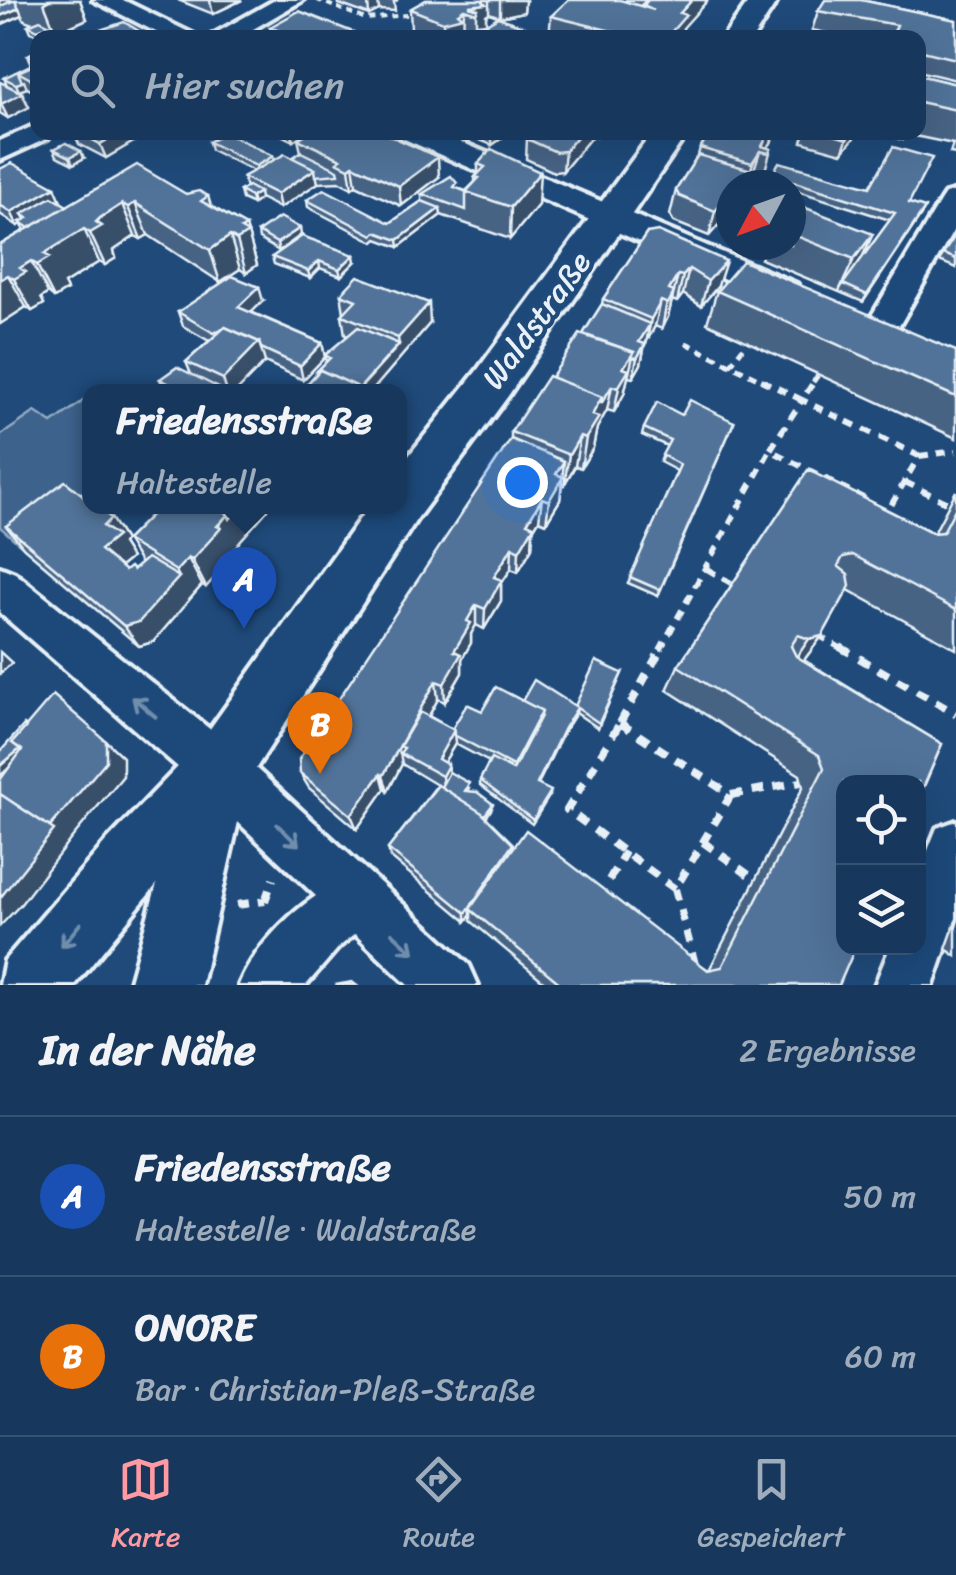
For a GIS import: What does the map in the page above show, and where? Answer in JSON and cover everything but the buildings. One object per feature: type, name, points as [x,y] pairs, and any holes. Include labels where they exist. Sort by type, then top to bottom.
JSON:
[{"type":"main road","points":[[743,30],[764,0]]},
{"type":"main road","name":"Waldstraße","points":[[407,494],[492,384],[664,140]]},
{"type":"main road","name":"Waldstraße","points":[[30,985],[128,866],[219,769],[393,514]]},
{"type":"main road","name":"Waldstraße","points":[[165,985],[219,769]]},
{"type":"street","points":[[104,0],[171,30]]},
{"type":"street","points":[[234,30],[292,0]]},
{"type":"street","points":[[0,152],[30,136]]},
{"type":"street","points":[[431,140],[812,303]]},
{"type":"street","points":[[879,332],[956,200]]},
{"type":"street","points":[[845,317],[910,345]]},
{"type":"street","points":[[0,586],[219,769],[450,985]]},
{"type":"street","points":[[926,926],[956,846]]},
{"type":"street","points":[[268,985],[319,926],[357,900]]},
{"type":"street","points":[[904,985],[915,955]]},
{"type":"path","points":[[316,0],[371,19],[410,16],[428,7]]},
{"type":"path","points":[[730,365],[748,342]]},
{"type":"path","points":[[686,343],[920,456],[956,451]]},
{"type":"path","points":[[699,978],[675,890],[568,810],[770,450],[819,374]]},
{"type":"path","points":[[770,450],[888,511],[897,528]]},
{"type":"path","points":[[888,511],[920,456]]},
{"type":"path","points":[[905,482],[950,504]]},
{"type":"path","points":[[706,568],[736,586]]},
{"type":"path","points":[[818,635],[956,714]]},
{"type":"path","points":[[620,722],[730,795],[802,782]]},
{"type":"path","points":[[675,890],[730,795]]},
{"type":"path","points":[[703,842],[756,880]]},
{"type":"path","points":[[609,880],[625,852]]},
{"type":"path","points":[[232,905],[266,901],[274,876]]},
{"type":"shaded area","points":[[82,402],[82,502],[24,548],[0,527],[0,436],[35,412],[52,423]]},
{"type":"place","name":"Friedensstraße","points":[[244,629]]},
{"type":"place","name":"ONORE","points":[[320,774]]}]
